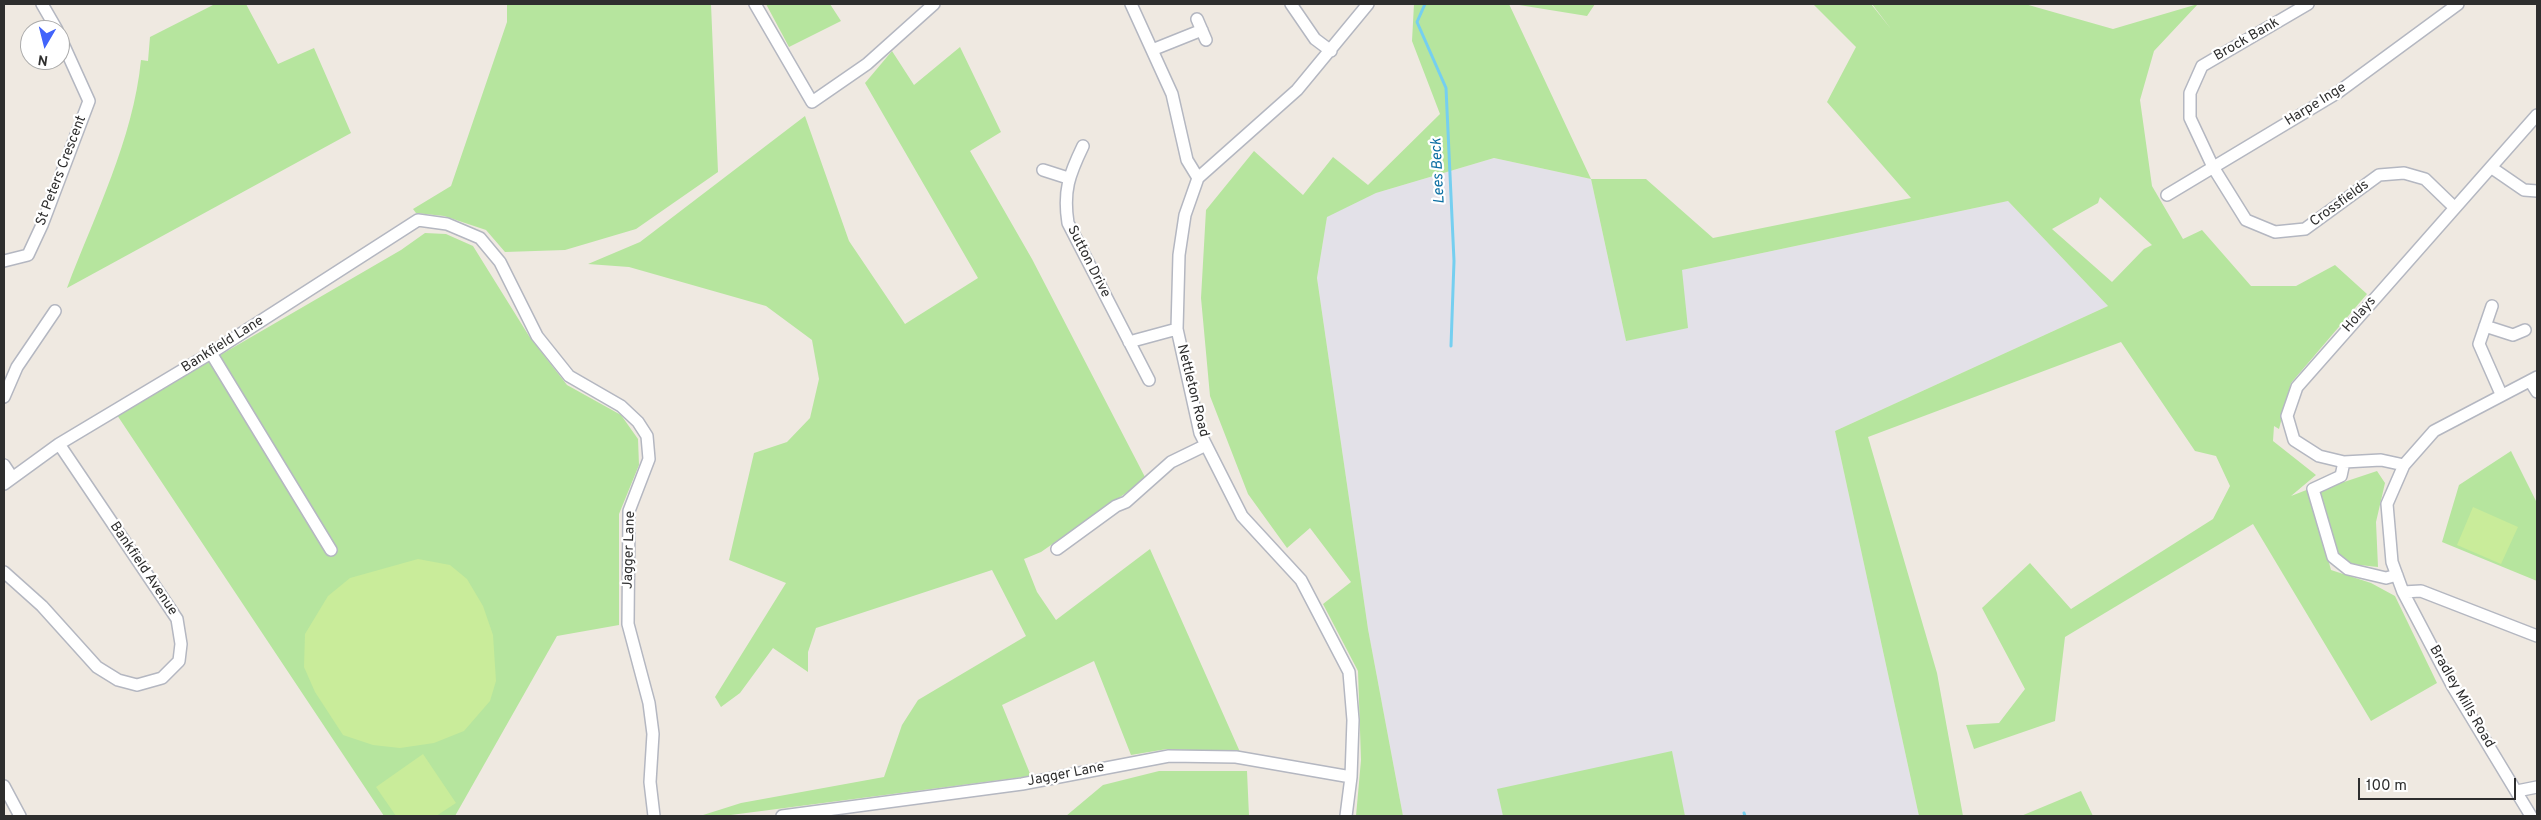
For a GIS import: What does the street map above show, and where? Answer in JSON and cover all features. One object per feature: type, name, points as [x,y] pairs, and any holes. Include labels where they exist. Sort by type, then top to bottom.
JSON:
[{"type":"street","points":[[42,4],[51,20]]},
{"type":"street","points":[[755,4],[812,102],[867,64],[934,4]]},
{"type":"street","points":[[1131,4],[1172,94],[1187,160],[1198,178]]},
{"type":"street","points":[[1291,4],[1315,39],[1331,51]]},
{"type":"street","name":"Nettleton Road","points":[[1346,816],[1353,720],[1349,672],[1301,580],[1242,516],[1200,433],[1177,329],[1179,255],[1185,215],[1198,178],[1298,90],[1368,4]]},
{"type":"street","name":"Brock Bank","points":[[2213,167],[2190,118],[2190,93],[2202,66],[2222,52],[2308,4]]},
{"type":"street","name":"Harpe Inge","points":[[2167,195],[2337,93],[2458,4]]},
{"type":"street","points":[[1152,50],[1202,29]]},
{"type":"street","name":"St Peters Crescent","points":[[4,261],[28,255],[42,225],[89,101],[70,59]]},
{"type":"street","name":"Holays","points":[[2404,465],[2381,460],[2344,462],[2319,456],[2294,440],[2287,416],[2297,387],[2537,115]]},
{"type":"street","name":"Sutton Drive","points":[[1083,146],[1068,178],[1065,203],[1068,223],[1150,380]]},
{"type":"street","name":"Crossfields","points":[[2213,167],[2246,220],[2275,232],[2305,229],[2379,175],[2404,173],[2425,179],[2455,208]]},
{"type":"street","points":[[2492,168],[2524,190],[2537,190]]},
{"type":"street","points":[[1043,170],[1068,178]]},
{"type":"street","name":"Bankfield Lane","points":[[8,481],[59,444],[211,353],[418,220],[447,224]]},
{"type":"street","name":"Jagger Lane","points":[[447,224],[480,238],[500,262],[537,336],[569,376],[621,406],[638,422],[647,436],[649,459],[629,511],[628,624],[649,702],[653,734],[650,782],[654,816]]},
{"type":"street","points":[[2492,306],[2479,344],[2501,394]]},
{"type":"street","points":[[4,397],[17,366],[55,311]]},
{"type":"street","points":[[2485,326],[2513,335],[2524,330]]},
{"type":"street","points":[[1129,342],[1177,329]]},
{"type":"street","points":[[211,353],[331,550]]},
{"type":"street","points":[[2534,379],[2537,392]]},
{"type":"street","name":"Bradley Mills Road","points":[[2532,816],[2453,687],[2403,592],[2392,562],[2387,504],[2404,465],[2434,431],[2501,394],[2534,379]]},
{"type":"street","name":"Bankfield Avenue","points":[[4,572],[42,606],[97,667],[118,680],[137,685],[162,678],[179,661],[181,644],[176,619],[59,444]]},
{"type":"street","points":[[1057,549],[1116,506],[1126,502],[1171,462],[1206,444]]},
{"type":"street","points":[[2344,462],[2341,476],[2314,489],[2333,557],[2348,569],[2386,578],[2397,575]]},
{"type":"street","points":[[4,464],[8,481]]},
{"type":"street","points":[[2403,592],[2421,591],[2537,636]]},
{"type":"street","name":"Jagger Lane","points":[[782,816],[1022,784],[1169,756],[1236,757],[1350,777]]},
{"type":"street","points":[[4,786],[20,816]]},
{"type":"street","points":[[2517,791],[2537,787]]},
{"type":"shaded area","points":[[1494,158],[1591,179],[1626,341],[1682,270],[2008,201],[2108,306],[1835,431],[1919,816],[1403,816],[1368,629],[1317,278],[1327,216],[1376,193]]},
{"type":"green space","points":[[215,4],[246,4],[278,64],[314,48],[351,133],[67,288],[112,176],[130,119],[137,90],[141,60],[148,61],[150,37]]},
{"type":"green space","points":[[507,4],[711,4],[718,172],[636,229],[565,250],[505,252],[486,230],[444,216],[416,213],[413,209],[451,186],[507,22]]},
{"type":"green space","points":[[766,4],[830,4],[841,21],[789,47]]},
{"type":"green space","points":[[1414,4],[1509,4],[1591,179],[1494,158],[1376,193],[1327,217],[1317,278],[1368,629],[1403,816],[1356,816],[1361,760],[1358,671],[1323,604],[1351,582],[1310,528],[1287,548],[1248,494],[1210,396],[1201,298],[1206,210],[1254,151],[1303,195],[1333,157],[1368,185],[1440,114],[1412,41]]},
{"type":"green space","points":[[1513,4],[1595,4],[1587,16]]},
{"type":"green space","points":[[1813,4],[1871,4],[1891,29],[1872,4],[2025,4],[2113,29],[2198,4],[2154,51],[2140,100],[2152,186],[2183,239],[2202,230],[2251,286],[2296,286],[2335,265],[2367,294],[2291,383],[2279,429],[2274,426],[2273,441],[2316,475],[2291,496],[2309,489],[2331,570],[2371,583],[2395,596],[2437,683],[2371,721],[2253,524],[2065,637],[2055,721],[1974,749],[1966,725],[1999,723],[2025,689],[1982,608],[2030,563],[2071,609],[2213,519],[2230,486],[2216,456],[2195,451],[2121,342],[1868,437],[1937,673],[1963,816],[1919,816],[1835,431],[2108,306],[2008,201],[1682,270],[1688,328],[1626,341],[1591,179],[1646,179],[1713,238],[1911,198],[1827,102],[1856,47]],"holes":[[[2100,197],[2152,245],[2144,249],[2112,282],[2052,229],[2098,203]]]},
{"type":"green space","points":[[960,47],[1001,132],[970,151],[1032,259],[1146,479],[1041,552],[1024,559],[1037,592],[1056,620],[1150,549],[1240,752],[1167,749],[1131,755],[1094,661],[1002,705],[1031,776],[723,816],[700,816],[741,803],[884,777],[902,725],[918,700],[1026,636],[992,570],[816,628],[808,652],[808,672],[773,648],[740,693],[721,707],[715,697],[786,583],[729,560],[754,453],[787,442],[810,418],[819,379],[812,340],[766,306],[629,267],[588,264],[640,242],[805,116],[849,241],[905,324],[978,278],[865,83],[892,51],[914,85]]},
{"type":"green space","points":[[425,233],[446,234],[473,246],[529,336],[567,385],[621,415],[638,439],[639,465],[619,514],[619,625],[557,636],[455,816],[384,816],[117,415],[401,250]]},
{"type":"green space","points":[[2511,451],[2537,503],[2537,581],[2442,542],[2459,485]]},
{"type":"green space","points":[[2377,471],[2385,483],[2376,522],[2378,567],[2350,564],[2338,553],[2320,490]]},
{"type":"green space","points":[[2473,507],[2518,527],[2501,564],[2457,545]]},
{"type":"green space","points":[[418,559],[450,565],[467,579],[483,606],[493,635],[496,681],[490,701],[464,731],[434,743],[400,748],[373,745],[343,735],[315,692],[304,667],[305,634],[328,596],[350,578]]},
{"type":"green space","points":[[1672,751],[1685,816],[1503,816],[1497,789]]},
{"type":"green space","points":[[423,754],[456,803],[436,816],[396,816],[376,787]]},
{"type":"green space","points":[[1159,771],[1247,771],[1249,816],[1066,816],[1103,785]]},
{"type":"green space","points":[[2081,791],[2093,816],[2021,816]]},
{"type":"waterway","name":"Lees Beck","points":[[1425,4],[1417,22],[1446,88],[1454,261],[1451,346]]}]
